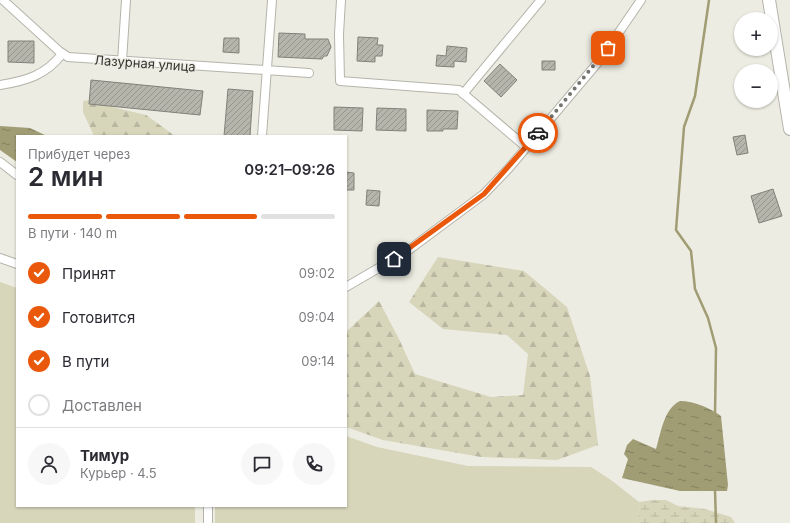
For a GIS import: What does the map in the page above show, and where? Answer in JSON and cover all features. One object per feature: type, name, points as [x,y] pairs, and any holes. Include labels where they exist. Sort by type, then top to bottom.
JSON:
[{"type":"street","points":[[0,85],[29,79],[39,75],[55,63],[62,54],[3,0]]},
{"type":"street","points":[[122,61],[126,0]]},
{"type":"street","points":[[262,135],[272,0]]},
{"type":"street","points":[[341,0],[339,34],[340,81],[459,90],[526,147]]},
{"type":"street","points":[[463,94],[541,0]]},
{"type":"street","points":[[347,286],[406,252],[484,194],[600,60],[641,0]]},
{"type":"street","points":[[769,0],[790,129]]},
{"type":"street","name":"Лазурная улица","points":[[62,54],[68,57],[309,73]]},
{"type":"street","points":[[0,162],[16,174]]},
{"type":"street","points":[[0,258],[16,264]]},
{"type":"street","points":[[208,507],[208,523]]},
{"type":"green space","points":[[90,100],[95,103],[146,115],[174,135],[94,135],[83,112],[83,101]]},
{"type":"green space","points":[[438,257],[524,271],[567,307],[590,376],[598,445],[557,460],[481,457],[383,440],[347,427],[347,331],[379,301],[415,374],[491,397],[523,395],[528,354],[507,335],[443,329],[409,302]]},
{"type":"green space","points":[[0,282],[16,288],[16,507],[195,507],[195,523],[0,523]]},
{"type":"green space","points":[[347,436],[377,447],[468,466],[591,467],[611,480],[639,502],[637,523],[215,523],[215,507],[347,507]]},
{"type":"green space","points":[[666,500],[678,506],[705,509],[731,517],[735,523],[637,523],[639,502]]},
{"type":"water","points":[[0,126],[30,128],[45,135],[16,135],[16,161],[0,150]]},
{"type":"water","points":[[680,401],[691,402],[702,406],[721,416],[728,485],[727,491],[680,491],[622,478],[628,459],[624,454],[627,445],[633,439],[656,449],[664,422],[670,409]]},
{"type":"building","points":[[279,33],[305,34],[305,39],[328,39],[331,47],[327,56],[324,56],[322,59],[278,57]]},
{"type":"building","points":[[358,37],[378,38],[377,45],[383,45],[382,56],[375,56],[375,62],[357,61]]},
{"type":"building","points":[[224,38],[239,38],[239,53],[223,52]]},
{"type":"building","points":[[8,41],[34,41],[34,63],[8,62]]},
{"type":"building","points":[[447,46],[467,48],[466,62],[454,61],[454,67],[436,66],[437,55],[446,56]]},
{"type":"building","points":[[542,61],[555,61],[555,70],[542,70]]},
{"type":"building","points":[[500,64],[517,80],[501,97],[484,81]]},
{"type":"building","points":[[91,80],[203,91],[200,115],[89,104]]},
{"type":"building","points":[[228,89],[253,91],[250,135],[224,135]]},
{"type":"building","points":[[334,107],[363,108],[362,131],[334,130]]},
{"type":"building","points":[[377,108],[406,109],[406,131],[376,130]]},
{"type":"building","points":[[427,110],[458,111],[457,129],[427,131]]},
{"type":"building","points":[[745,135],[748,153],[737,155],[733,137]]},
{"type":"building","points":[[347,172],[354,173],[354,190],[347,190]]},
{"type":"building","points":[[773,189],[782,216],[759,223],[751,196]]},
{"type":"building","points":[[367,190],[380,191],[379,206],[366,205]]},
{"type":"waterway","points":[[709,0],[695,96],[684,127],[676,230],[691,251],[695,289],[708,318],[716,348],[715,415]]},
{"type":"waterway","points":[[715,490],[716,523]]},
{"type":"way so far","points":[[538,133],[600,60],[608,48]]},
{"type":"route","points":[[394,259],[406,252],[484,194],[509,168],[538,133]]}]
